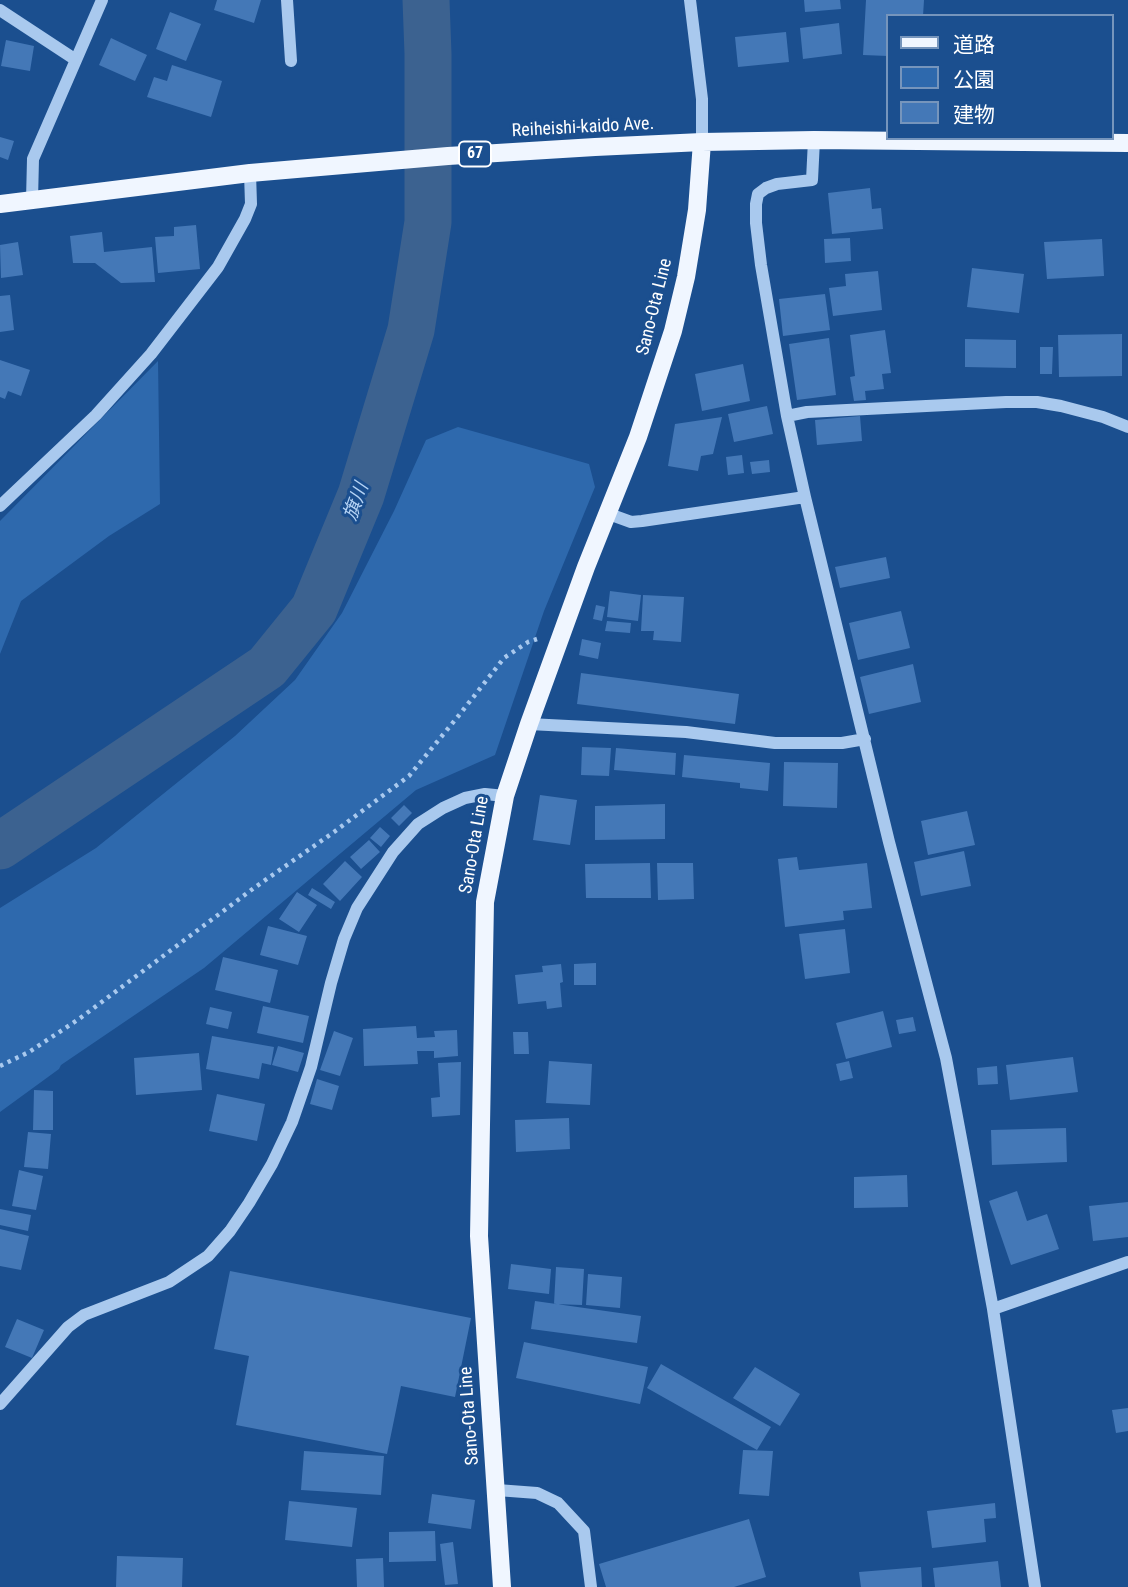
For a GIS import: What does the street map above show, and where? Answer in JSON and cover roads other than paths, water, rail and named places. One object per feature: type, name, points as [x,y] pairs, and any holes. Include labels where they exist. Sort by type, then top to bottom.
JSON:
[{"type":"main road","name":"Reiheishi-kaido Ave.","points":[[0,204],[250,173],[595,147],[814,140],[1128,143]]},
{"type":"main road","name":"Sano-Ota Line","points":[[502,1587],[479,1236],[485,902],[505,796],[529,723],[586,567],[638,437],[673,331],[686,277],[697,210],[702,142]]},
{"type":"street","points":[[32,200],[33,159],[102,0]]},
{"type":"street","points":[[288,0],[291,61]]},
{"type":"street","points":[[690,0],[702,99],[702,142]]},
{"type":"street","points":[[0,10],[76,60]]},
{"type":"street","points":[[814,140],[812,180],[777,184],[758,194],[756,204],[761,265],[787,416],[805,497],[889,842],[946,1058],[993,1309],[1035,1587]]},
{"type":"street","points":[[0,506],[96,415],[151,354],[218,267],[245,219],[250,204],[250,173]]},
{"type":"street","points":[[787,416],[807,412],[1037,402],[1061,405],[1128,428]]},
{"type":"street","points":[[609,514],[631,522],[642,522],[805,497]]},
{"type":"street","points":[[529,723],[686,733],[775,743],[842,743],[865,739]]},
{"type":"street","points":[[0,1404],[68,1326],[84,1315],[169,1282],[208,1256],[230,1230],[272,1164],[292,1122],[311,1067],[344,939],[357,908],[393,852],[418,824],[465,798],[485,794],[505,796]]},
{"type":"street","points":[[993,1309],[1128,1262]]},
{"type":"street","points":[[497,1490],[537,1493],[558,1503],[584,1531],[591,1587]]},
{"type":"waterway","name":"旗川","points":[[0,846],[267,667],[314,609],[361,495],[411,330],[428,222],[426,0]]}]
